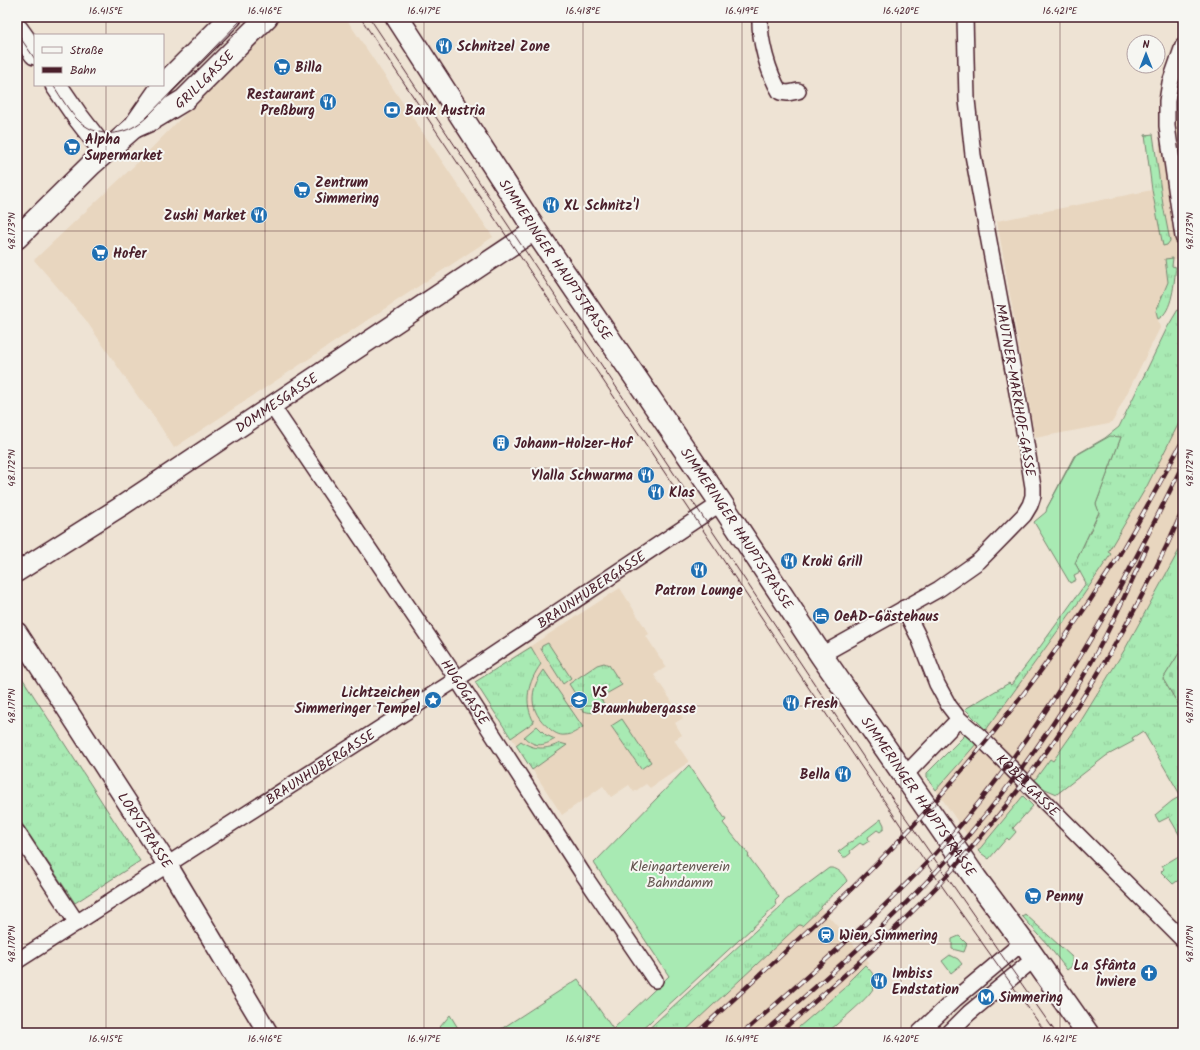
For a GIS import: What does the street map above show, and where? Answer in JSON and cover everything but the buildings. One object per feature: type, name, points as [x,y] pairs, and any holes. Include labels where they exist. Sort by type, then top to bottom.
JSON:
[{"type":"main road","name":"GRILLGASSE","points":[[164,84],[231,17]]},
{"type":"main road","name":"GRILLGASSE","points":[[133,128],[151,120],[184,100],[267,17]]},
{"type":"main road","name":"SIMMERINGER HAUPTSTRASSE","points":[[397,17],[535,230],[721,503],[821,655],[976,879],[1087,1033]]},
{"type":"main road","points":[[57,86],[78,118],[105,152]]},
{"type":"main road","name":"GRILLGASSE","points":[[17,238],[105,152],[133,128],[162,86]]},
{"type":"street","points":[[760,17],[764,48],[774,83],[780,92],[788,93],[798,91]]},
{"type":"street","name":"MAUTNER-MARKHOF-GASSE","points":[[821,655],[938,589],[979,561],[1024,515],[1033,496],[1033,486],[973,155],[968,100],[965,17]]},
{"type":"street","points":[[1183,46],[1170,83],[1167,101],[1167,126],[1183,237]]},
{"type":"street","name":"DOMMESGASSE","points":[[17,572],[115,511],[535,230]]},
{"type":"street","name":"HUGOGASSE","points":[[272,406],[457,679],[578,868],[655,980]]},
{"type":"street","name":"BRAUNHUBERGASSE","points":[[17,961],[457,679],[721,503]]},
{"type":"street","name":"KOBELGASSE","points":[[904,608],[919,638],[937,684],[959,719],[979,736],[1183,940]]},
{"type":"street","name":"LORYSTRASSE","points":[[17,632],[167,864],[268,1033]]},
{"type":"street","points":[[904,776],[959,719]]},
{"type":"street","points":[[17,832],[77,923]]},
{"type":"street","points":[[919,1033],[955,998],[1028,950]]},
{"type":"street","points":[[949,1033],[969,1014],[1028,950]]},
{"type":"shaded area","points":[[280,17],[345,17],[493,237],[174,448],[153,415],[139,398],[85,319],[34,260],[136,164]]},
{"type":"shaded area","points":[[1183,46],[1183,258],[1165,260],[1168,282],[1156,311],[1160,328],[1113,421],[1109,424],[1035,438],[997,221],[1152,190],[1170,83]]},
{"type":"shaded area","points":[[1183,415],[1183,543],[1125,649],[1079,724],[1053,761],[1050,759],[1034,781],[986,730],[1078,603],[1111,554],[1108,552],[1147,486]]},
{"type":"shaded area","name":"VS Braunhubergasse","points":[[620,588],[649,634],[646,636],[666,667],[654,675],[683,718],[675,723],[682,735],[674,740],[689,762],[650,788],[646,784],[634,792],[629,785],[611,797],[603,786],[562,815],[475,682]]},
{"type":"shaded area","points":[[977,743],[1024,794],[978,851],[936,790]]},
{"type":"shaded area","points":[[821,908],[869,962],[849,981],[850,983],[792,1033],[683,1033],[799,925],[802,926]]},
{"type":"green space","points":[[1153,134],[1163,205],[1170,241],[1167,245],[1163,246],[1152,190],[1145,135]]},
{"type":"green space","points":[[1173,258],[1172,266],[1176,267],[1172,296],[1167,310],[1158,319],[1156,311],[1168,282],[1165,259]]},
{"type":"green space","points":[[1183,301],[1183,415],[1147,486],[1108,552],[1111,554],[1078,603],[986,730],[965,709],[1009,683],[1011,685],[1086,583],[1075,563],[1099,513],[1096,504],[1121,437],[1075,456],[1047,508],[1074,456],[1105,438],[1119,427],[1167,328]]},
{"type":"green space","points":[[1110,436],[1121,437],[1096,504],[1099,512],[1075,563],[1080,572],[1074,575],[1076,580],[1070,583],[1034,522],[1046,512],[1075,456]]},
{"type":"green space","points":[[1183,543],[1183,647],[1163,679],[1183,712],[1183,841],[1169,817],[1159,822],[1155,815],[1172,801],[1181,796],[1143,731],[1132,738],[1134,741],[1106,756],[1057,794],[1045,789],[1034,781],[1050,759],[1053,761],[1079,724],[1125,649]]},
{"type":"green space","points":[[548,643],[571,678],[563,684],[541,649],[542,646]]},
{"type":"green space","points":[[531,647],[541,664],[533,678],[528,692],[529,707],[534,722],[511,738],[475,682]]},
{"type":"green space","points":[[1183,647],[1183,712],[1163,679]]},
{"type":"green space","points":[[604,663],[609,665],[622,685],[606,694],[603,689],[597,693],[606,707],[595,712],[584,711],[577,706],[581,703],[569,684],[597,665]]},
{"type":"green space","points":[[17,670],[140,861],[75,903],[17,816]]},
{"type":"green space","points":[[544,670],[583,727],[572,734],[561,735],[556,733],[537,715],[534,707],[533,693]]},
{"type":"green space","points":[[622,719],[651,762],[641,769],[611,726]]},
{"type":"green space","points":[[537,726],[546,735],[555,739],[543,745],[531,743],[524,737]]},
{"type":"green space","points":[[965,735],[977,743],[936,790],[927,777],[927,773]]},
{"type":"green space","points":[[521,741],[530,746],[540,748],[550,747],[560,743],[567,745],[532,770],[516,745]]},
{"type":"green space","name":"Kleingartenverein Bahndamm","points":[[689,765],[726,820],[723,823],[749,855],[748,856],[779,897],[775,901],[776,906],[638,1033],[495,1033],[578,979],[613,1029],[669,976],[594,863]]},
{"type":"green space","points":[[1023,796],[1033,806],[1013,828],[1016,832],[1009,840],[1007,838],[989,859],[978,851]]},
{"type":"green space","points":[[881,819],[884,829],[880,832],[877,830],[868,837],[869,841],[863,845],[860,843],[850,851],[851,853],[846,857],[843,857],[838,852]]},
{"type":"green space","points":[[1177,857],[1183,862],[1183,877],[1173,884],[1161,872],[1164,869],[1162,866]]},
{"type":"green space","points":[[829,868],[840,872],[847,881],[802,926],[799,925],[683,1033],[644,1033],[780,908],[785,901]]},
{"type":"green space","points":[[1025,914],[1072,957],[1072,966],[1067,970],[1047,944],[1022,916]]},
{"type":"green space","points":[[959,936],[967,944],[964,952],[952,949],[952,939]]},
{"type":"green space","points":[[950,955],[958,959],[962,964],[951,973],[942,961]]},
{"type":"green space","points":[[865,965],[874,976],[875,984],[868,995],[854,1009],[827,1033],[792,1033],[850,983],[849,981]]},
{"type":"green space","points":[[450,1015],[461,1033],[435,1033]]},
{"type":"tram line","points":[[54,86],[72,114],[88,128],[105,133],[123,131],[140,123],[147,117],[244,17]]},
{"type":"tram line","points":[[360,17],[899,823],[1046,1033]]},
{"type":"tram line","points":[[369,17],[866,761],[1056,1033]]},
{"type":"tram line","points":[[17,33],[34,58]]},
{"type":"railway","points":[[697,1033],[859,882],[910,829],[966,766],[1044,667],[1092,597],[1133,532],[1183,440]]},
{"type":"railway","points":[[743,1033],[847,941],[897,893],[945,843],[981,800],[1015,756],[1077,662],[1132,564],[1183,464]]},
{"type":"railway","points":[[779,1033],[868,954],[932,892],[987,829],[1020,787],[1052,744],[1110,654],[1136,607],[1183,510]]},
{"type":"railway","points":[[763,1033],[857,950],[925,884],[982,819],[1016,776],[1048,731],[1088,668],[1115,617],[1147,547]]},
{"type":"place","name":"Schnitzel Zone","points":[[444,46]]},
{"type":"place","name":"Billa","points":[[282,67]]},
{"type":"place","name":"Restaurant Preßburg","points":[[328,102]]},
{"type":"place","name":"Bank Austria","points":[[392,110]]},
{"type":"place","name":"Alpha Supermarket","points":[[72,147]]},
{"type":"place","name":"Zentrum Simmering","points":[[302,190]]},
{"type":"place","name":"XL Schnitz'l","points":[[551,205]]},
{"type":"place","name":"Zushi Market","points":[[259,215]]},
{"type":"place","name":"Hofer","points":[[100,253]]},
{"type":"place","name":"Johann-Holzer-Hof","points":[[501,443]]},
{"type":"place","name":"Ylalla Schwarma","points":[[646,475]]},
{"type":"place","name":"Klas","points":[[656,492]]},
{"type":"place","name":"Kroki Grill","points":[[789,561]]},
{"type":"place","name":"Patron Lounge","points":[[699,570]]},
{"type":"place","name":"OeAD-Gästehaus","points":[[821,616]]},
{"type":"place","name":"Lichtzeichen Simmeringer Tempel","points":[[433,700]]},
{"type":"place","name":"VS Braunhubergasse","points":[[579,700]]},
{"type":"place","name":"Fresh","points":[[791,703]]},
{"type":"place","name":"Bella","points":[[843,774]]},
{"type":"place","name":"Penny","points":[[1033,896]]},
{"type":"place","name":"Wien Simmering","points":[[826,935]]},
{"type":"place","name":"La Sfânta Înviere","points":[[1149,973]]},
{"type":"place","name":"Imbiss Endstation","points":[[879,981]]},
{"type":"place","name":"Simmering","points":[[986,997]]}]
